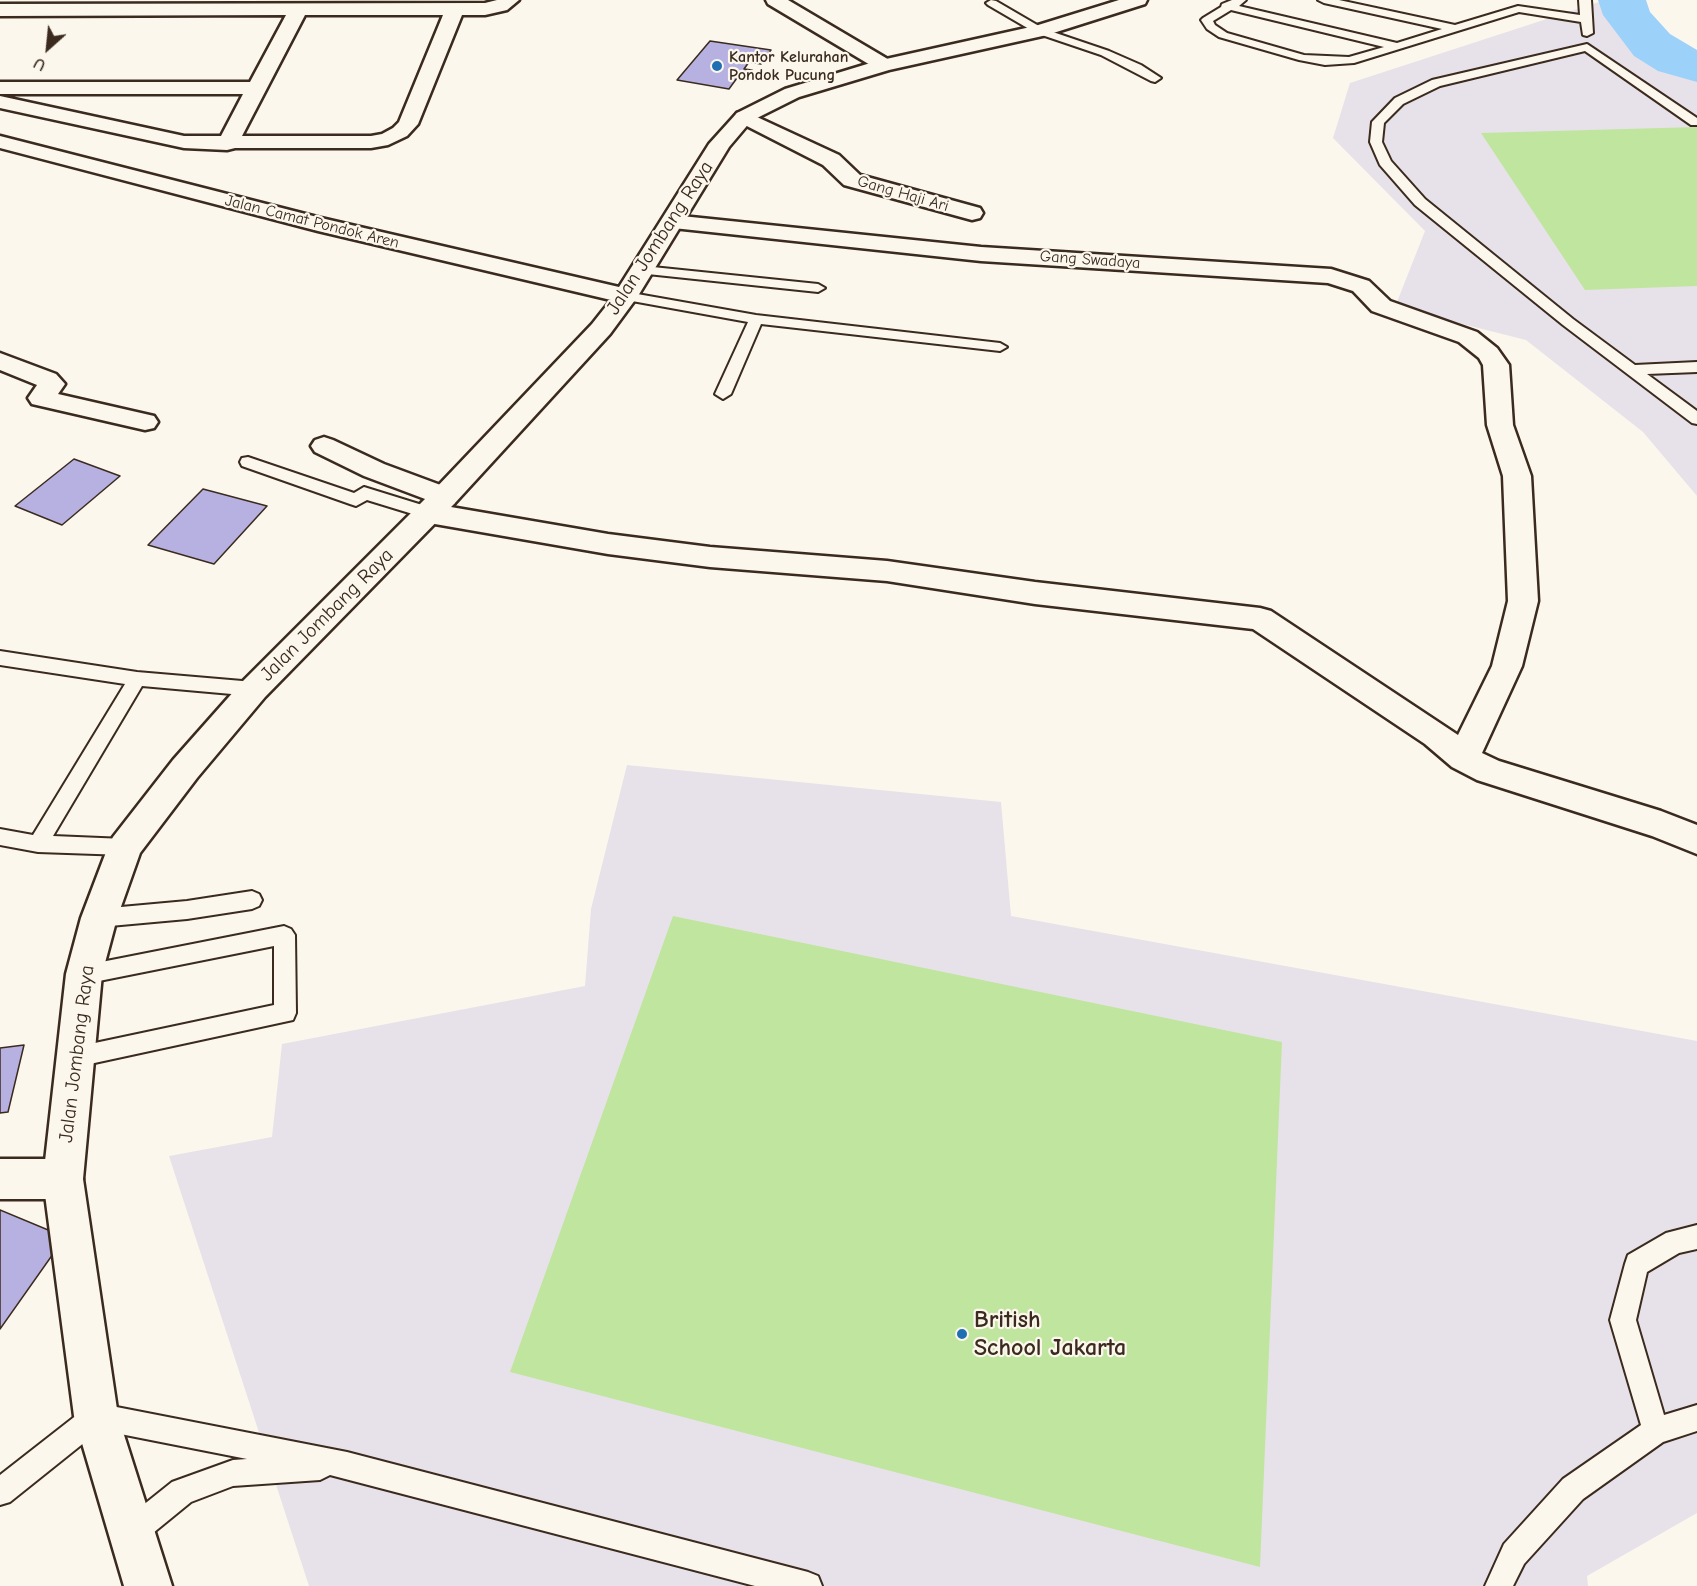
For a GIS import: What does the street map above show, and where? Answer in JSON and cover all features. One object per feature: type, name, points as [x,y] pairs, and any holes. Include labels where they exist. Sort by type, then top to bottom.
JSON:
[{"type":"street","points":[[0,10],[485,9],[500,6],[510,0]]},
{"type":"street","points":[[775,0],[884,65]]},
{"type":"street","name":"Jalan Jombang Raya","points":[[148,1586],[96,1416],[63,1179],[84,974],[99,918],[125,847],[185,769],[254,689],[436,505],[601,329],[626,296],[720,144],[744,117],[792,93],[884,65],[1040,31],[1138,0]]},
{"type":"street","points":[[0,102],[143,135],[184,142],[227,144],[371,142],[388,139],[408,124],[455,8]]},
{"type":"street","points":[[227,144],[299,9]]},
{"type":"street","points":[[0,88],[257,88]]},
{"type":"street","name":"Gang Haji Ari","points":[[744,117],[831,160],[852,180],[972,213]]},
{"type":"street","name":"Jalan Camat Pondok Aren","points":[[0,142],[318,224],[626,296]]},
{"type":"street","name":"Gang Swadaya","points":[[672,222],[981,254],[1331,276],[1360,286],[1381,306],[1468,337],[1488,353],[1496,365],[1500,425],[1517,476],[1522,601],[1507,666],[1463,758]]},
{"type":"street","points":[[0,361],[52,384],[41,398],[146,422]]},
{"type":"street","points":[[324,446],[374,470],[436,505],[575,538],[710,557],[887,571],[1035,593],[1260,619],[1436,735],[1463,758],[1489,771],[1661,825],[1697,840]]},
{"type":"street","points":[[0,1179],[63,1179]]},
{"type":"lane","points":[[1240,0],[1207,20],[1211,27],[1223,35],[1303,58],[1325,61],[1350,61],[1456,28],[1519,4],[1588,20]]},
{"type":"lane","points":[[1324,0],[1456,28]]},
{"type":"lane","points":[[1527,0],[1577,4],[1588,20],[1587,48]]},
{"type":"lane","points":[[992,3],[1040,31],[1105,53],[1155,78]]},
{"type":"lane","points":[[1227,6],[1396,46]]},
{"type":"lane","points":[[1695,122],[1587,48],[1436,83],[1399,100],[1378,122],[1376,142],[1385,162],[1420,202],[1568,322],[1697,419]]},
{"type":"lane","points":[[642,270],[818,288]]},
{"type":"lane","points":[[626,296],[756,319],[1000,347]]},
{"type":"lane","points":[[723,394],[756,319]]},
{"type":"lane","points":[[1634,370],[1697,367]]},
{"type":"lane","points":[[248,462],[356,500],[364,493],[436,505]]},
{"type":"lane","points":[[0,658],[137,678],[254,689]]},
{"type":"lane","points":[[39,844],[137,678]]},
{"type":"lane","points":[[0,837],[39,844],[125,847]]},
{"type":"lane","points":[[99,918],[187,910],[252,900]]},
{"type":"lane","points":[[76,1057],[285,1013],[284,935],[84,974]]},
{"type":"lane","points":[[1656,1431],[1623,1320],[1637,1264],[1675,1242],[1697,1237]]},
{"type":"lane","points":[[0,1492],[96,1416],[347,1465],[808,1586]]},
{"type":"lane","points":[[1499,1586],[1515,1554],[1573,1489],[1656,1431],[1697,1418]]},
{"type":"lane","points":[[132,1532],[182,1492],[233,1473],[347,1465]]},
{"type":"shaded area","points":[[1610,0],[1650,59],[1697,76],[1697,496],[1643,432],[1526,340],[1395,307],[1425,231],[1333,138],[1350,83]]},
{"type":"shaded area","name":"British School Jakarta","points":[[627,765],[1001,802],[1011,916],[1697,1041],[1697,1513],[1587,1576],[1588,1586],[309,1586],[169,1156],[272,1137],[282,1044],[585,986],[591,909]]},
{"type":"green space","points":[[1697,127],[1697,286],[1585,290],[1481,133]]},
{"type":"green space","points":[[673,916],[1282,1042],[1260,1567],[510,1372]]},
{"type":"building","name":"Kantor Kelurahan Pondok Pucung","points":[[710,41],[771,50],[761,64],[749,62],[744,69],[752,70],[746,80],[737,78],[729,89],[677,80]]},
{"type":"building","points":[[74,459],[120,476],[62,525],[15,506]]},
{"type":"building","points":[[203,489],[267,506],[214,564],[148,545]]},
{"type":"building","points":[[24,1045],[8,1112],[0,1113],[0,1048]]},
{"type":"building","points":[[0,1210],[65,1237],[0,1329]]},
{"type":"waterway","points":[[1622,0],[1627,15],[1652,45],[1676,60],[1697,67]]},
{"type":"place","name":"Kantor Kelurahan Pondok Pucung","points":[[717,66]]},
{"type":"place","name":"British School Jakarta","points":[[962,1334]]}]
